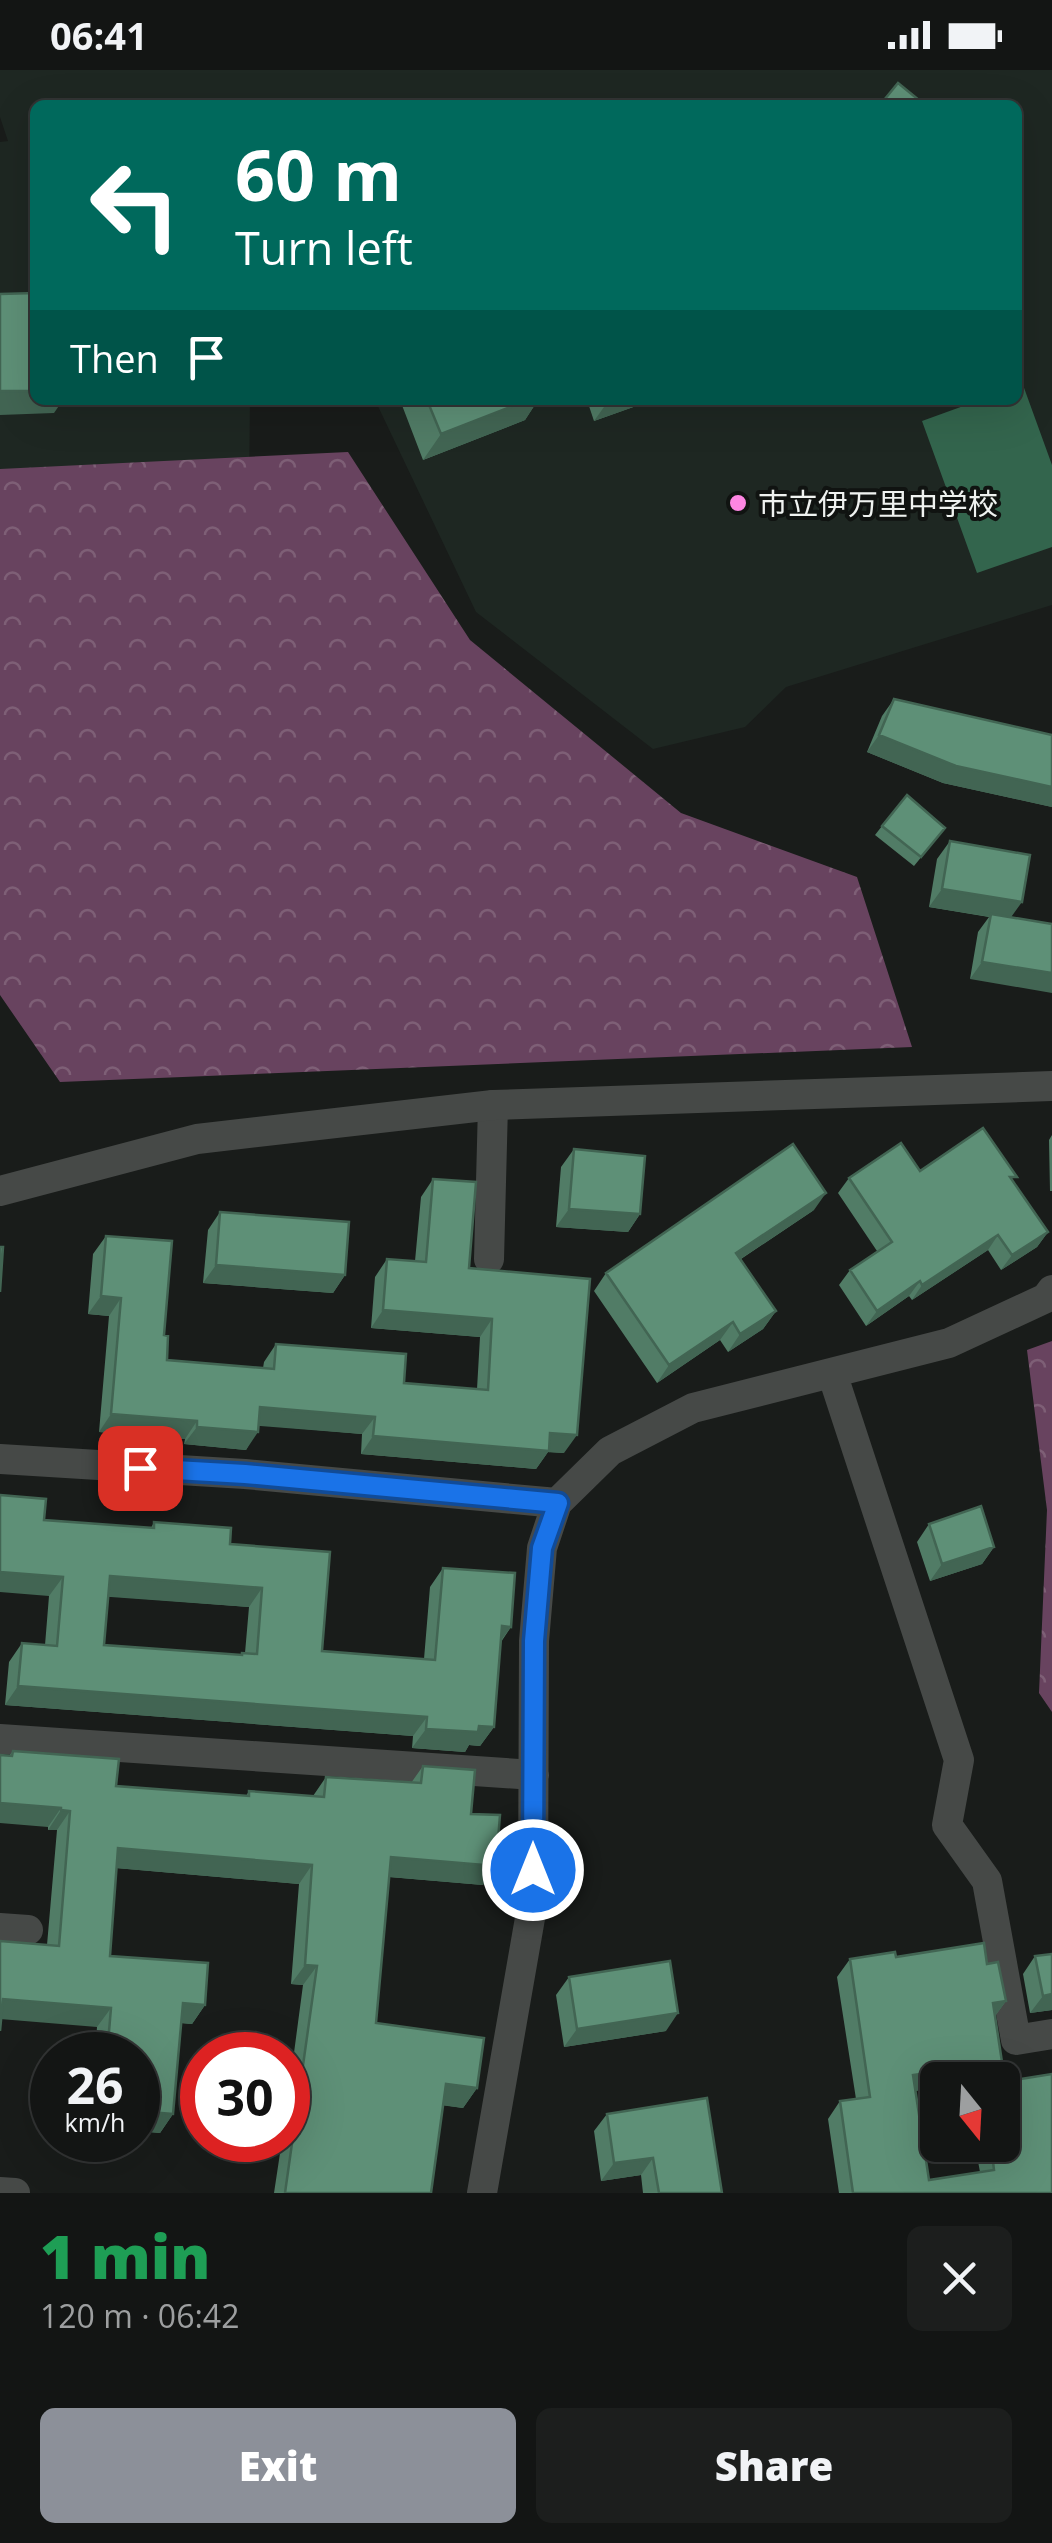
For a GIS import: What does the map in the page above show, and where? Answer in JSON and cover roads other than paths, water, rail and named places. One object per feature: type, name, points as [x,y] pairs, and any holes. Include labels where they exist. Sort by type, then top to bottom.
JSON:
[{"type":"street","points":[[0,1191],[197,1138],[494,1105],[1052,1086]]},
{"type":"street","points":[[489,1259],[494,1105]]},
{"type":"street","points":[[482,2193],[533,1901],[534,1641],[542,1548],[558,1503],[610,1452],[693,1408],[949,1343],[1046,1298],[1052,1290]]},
{"type":"street","points":[[832,1373],[959,1760],[947,1825],[987,1880],[1016,2040],[1052,2034]]},
{"type":"street","points":[[0,1459],[245,1474],[558,1503]]},
{"type":"street","points":[[0,1739],[534,1775]]},
{"type":"street","points":[[0,2192],[15,2193]]},
{"type":"place","name":"市立伊万里中学校","points":[[738,503]]}]
